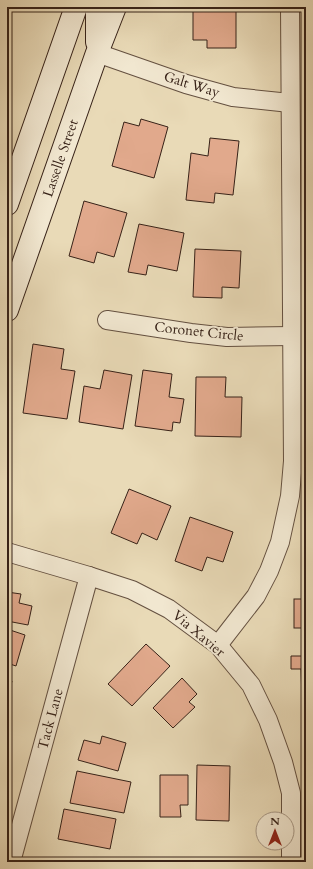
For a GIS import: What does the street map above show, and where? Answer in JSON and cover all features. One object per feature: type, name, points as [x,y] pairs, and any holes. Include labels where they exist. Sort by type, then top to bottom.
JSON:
[{"type":"main road","points":[[7,204],[76,7]]},
{"type":"main road","points":[[97,7],[97,53]]},
{"type":"main road","name":"Lasselle Street","points":[[7,310],[97,53],[115,7]]},
{"type":"street","points":[[218,645],[256,596],[269,571],[298,497],[293,461],[290,7]]},
{"type":"street","name":"Galt Way","points":[[97,53],[186,84],[233,97],[290,103]]},
{"type":"street","name":"Coronet Circle","points":[[107,320],[227,337],[292,336]]},
{"type":"street","name":"Via Xavier","points":[[7,552],[132,590],[169,609],[218,645],[251,685],[268,720],[283,762],[291,793],[291,862]]},
{"type":"street","name":"Tack Lane","points":[[11,862],[89,576]]},
{"type":"building","points":[[193,7],[236,7],[236,48],[207,48],[207,40],[193,40]]},
{"type":"building","points":[[141,119],[168,127],[154,178],[112,166],[124,122],[139,126]]},
{"type":"building","points":[[210,138],[239,141],[233,195],[215,193],[214,203],[186,200],[191,153],[208,156]]},
{"type":"building","points":[[84,201],[127,213],[114,257],[97,252],[94,263],[69,256]]},
{"type":"building","points":[[139,224],[184,233],[177,271],[148,265],[146,275],[128,272]]},
{"type":"building","points":[[195,249],[241,251],[239,288],[222,287],[222,298],[193,297]]},
{"type":"building","points":[[33,344],[64,349],[61,369],[75,371],[67,419],[23,413]]},
{"type":"building","points":[[104,370],[132,375],[123,429],[79,422],[84,386],[100,389]]},
{"type":"building","points":[[143,370],[172,374],[169,397],[184,399],[180,423],[173,422],[172,431],[135,426]]},
{"type":"building","points":[[196,377],[226,377],[225,397],[242,397],[241,437],[195,436]]},
{"type":"building","points":[[129,489],[171,506],[157,540],[142,533],[137,544],[111,533]]},
{"type":"building","points":[[190,517],[233,532],[223,562],[207,557],[202,571],[175,561]]},
{"type":"building","points":[[7,592],[21,594],[19,603],[32,606],[28,625],[7,621]]},
{"type":"building","points":[[294,599],[306,599],[306,628],[294,628]]},
{"type":"building","points":[[7,629],[25,635],[16,666],[7,663]]},
{"type":"building","points":[[146,644],[170,666],[132,706],[108,684]]},
{"type":"building","points":[[291,656],[306,656],[306,699],[302,700],[301,669],[291,669]]},
{"type":"building","points":[[182,678],[197,694],[189,702],[195,707],[173,728],[153,708]]},
{"type":"building","points":[[7,680],[12,681],[7,700]]},
{"type":"building","points":[[102,736],[126,743],[118,771],[78,760],[84,740],[100,744]]},
{"type":"building","points":[[197,765],[230,766],[229,821],[196,820]]},
{"type":"building","points":[[77,771],[131,782],[124,813],[70,803]]},
{"type":"building","points":[[160,775],[188,775],[188,805],[180,805],[181,817],[160,817]]},
{"type":"building","points":[[64,809],[116,819],[110,849],[58,839]]}]
